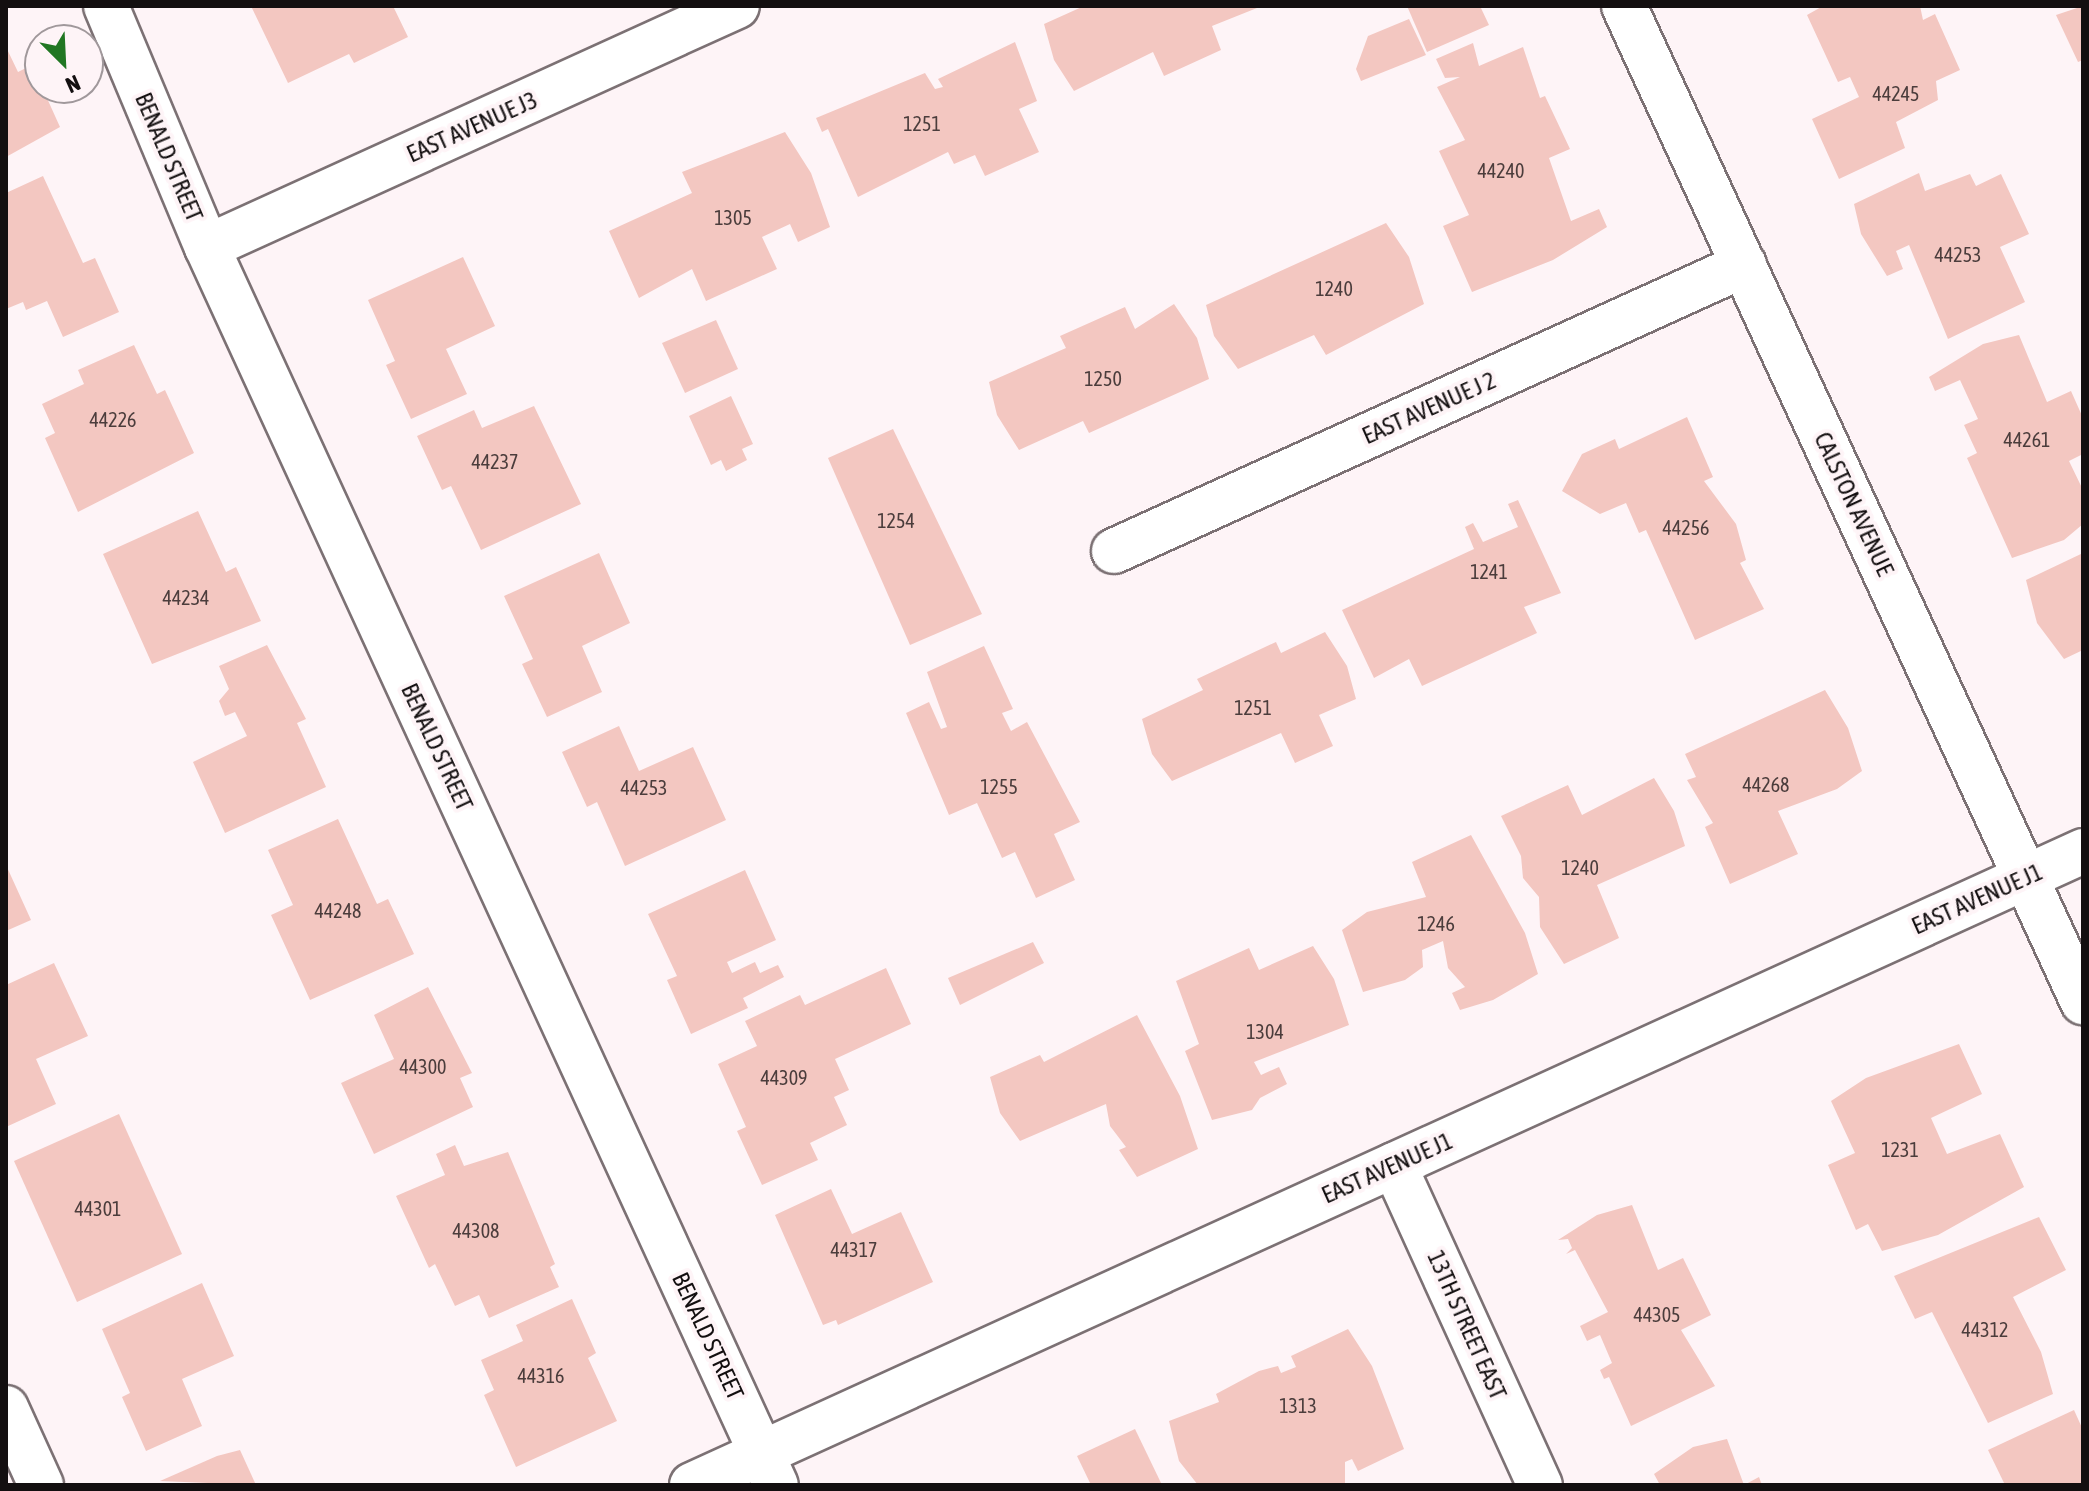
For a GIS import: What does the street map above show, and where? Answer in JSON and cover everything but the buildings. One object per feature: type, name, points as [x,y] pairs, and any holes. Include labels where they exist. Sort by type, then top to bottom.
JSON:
[{"type":"street","name":"BENALD STREET","points":[[106,6],[207,247],[769,1469]]},
{"type":"street","name":"EAST AVENUE J3","points":[[207,247],[737,6]]},
{"type":"street","name":"CALSTON AVENUE","points":[[1624,6],[2083,1002]]},
{"type":"street","name":"EAST AVENUE J 2","points":[[1114,551],[1744,265]]},
{"type":"street","name":"EAST AVENUE J1","points":[[692,1485],[769,1469],[1394,1165],[2083,851]]},
{"type":"street","name":"13TH STREET EAST","points":[[1394,1165],[1540,1485]]},
{"type":"street","points":[[6,1408],[41,1485]]}]
